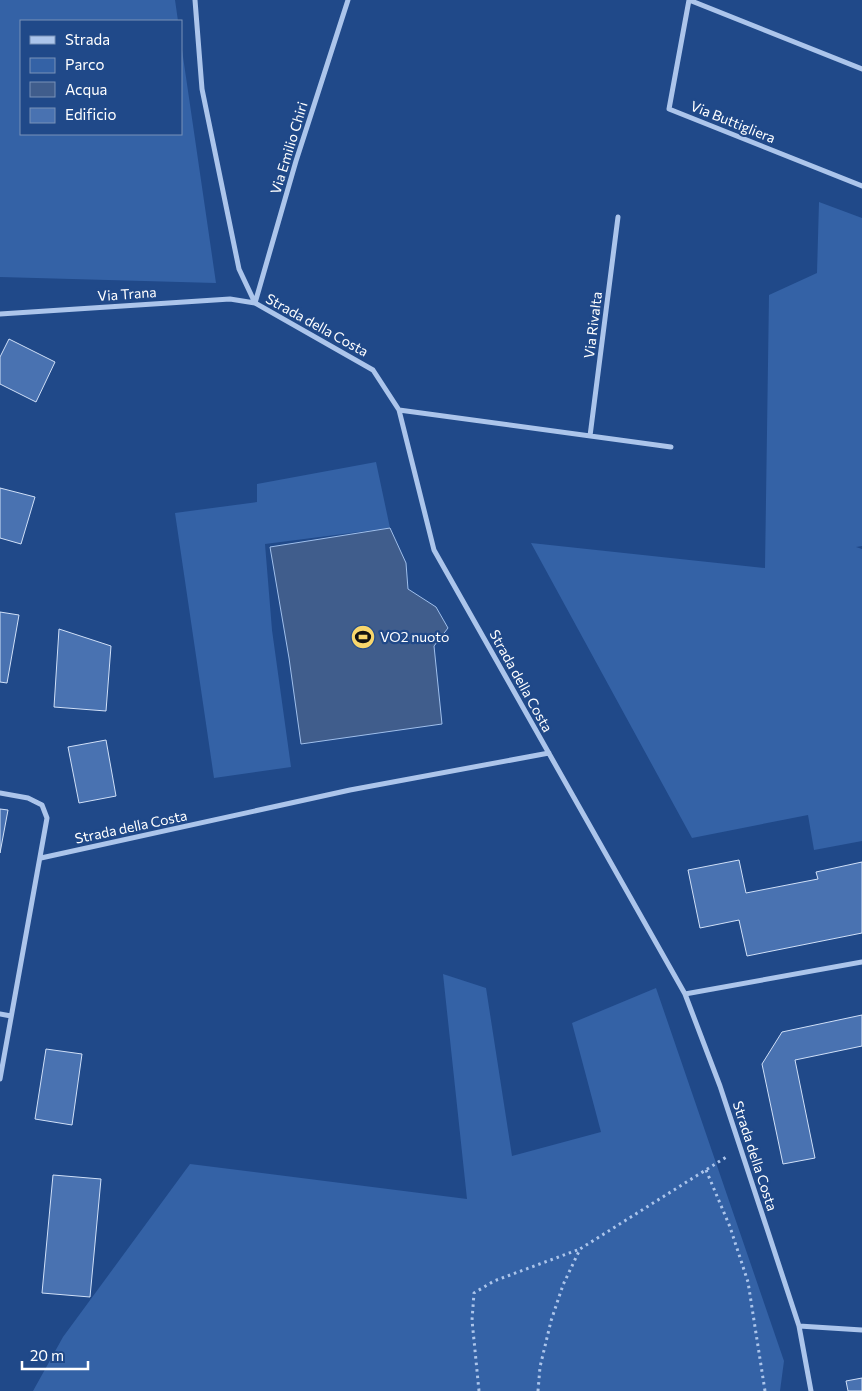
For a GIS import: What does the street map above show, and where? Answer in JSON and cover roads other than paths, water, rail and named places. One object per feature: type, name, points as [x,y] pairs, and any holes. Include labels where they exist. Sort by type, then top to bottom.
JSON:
[{"type":"street","name":"Strada della Costa","points":[[194,0],[202,89],[239,269],[255,303],[373,370],[399,410],[434,550],[684,994],[720,1086],[799,1326],[812,1391]]},
{"type":"street","name":"Via Emilio Chiri","points":[[255,303],[296,161],[348,0]]},
{"type":"street","name":"Via Buttigliera","points":[[862,69],[689,0],[670,109],[862,186]]},
{"type":"street","name":"Via Rivalta","points":[[590,436],[618,216]]},
{"type":"street","name":"Via Trana","points":[[0,314],[230,299],[255,303]]},
{"type":"street","points":[[399,410],[672,447]]},
{"type":"street","name":"Strada della Costa","points":[[42,858],[350,790],[549,753]]},
{"type":"street","points":[[0,793],[28,798],[42,805],[47,818],[42,858],[0,1079]]},
{"type":"street","points":[[684,994],[862,962]]},
{"type":"street","points":[[0,1014],[11,1016]]},
{"type":"street","points":[[799,1326],[862,1330]]},
{"type":"water","name":"VO2 nuoto","points":[[390,528],[406,563],[408,589],[436,607],[448,628],[434,646],[442,724],[301,744],[289,658],[270,547]]},
{"type":"place","name":"VO2 nuoto","points":[[363,637]]}]
